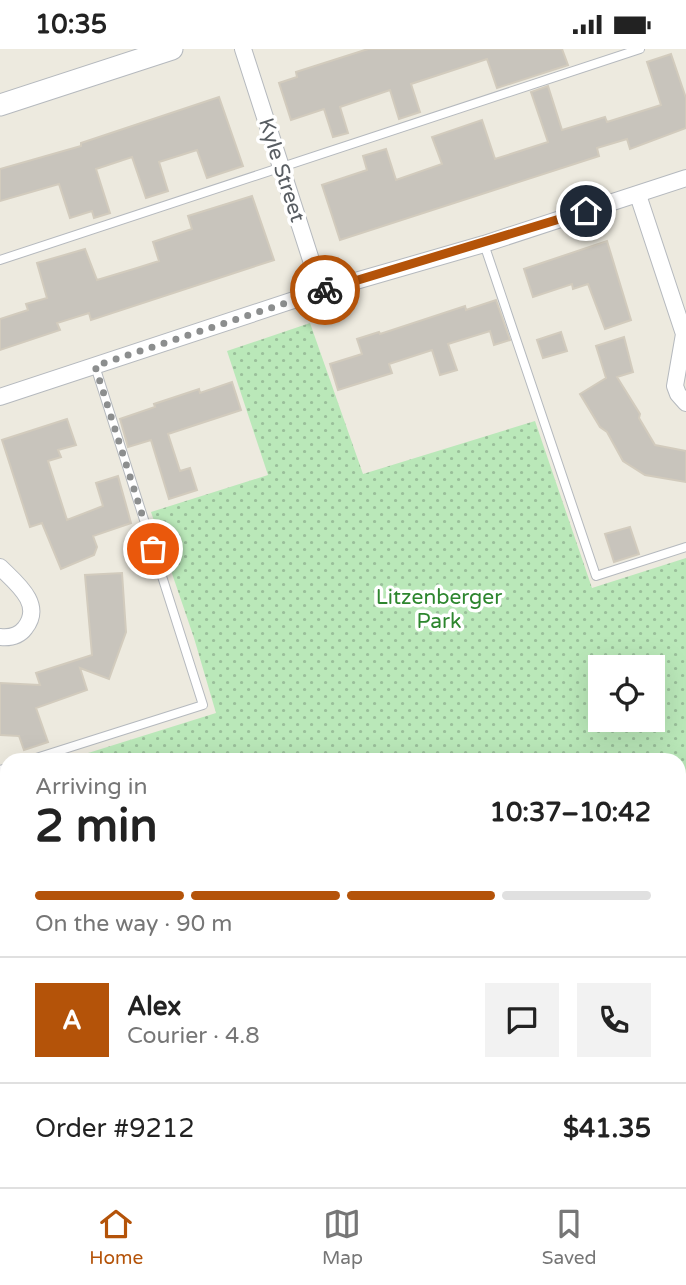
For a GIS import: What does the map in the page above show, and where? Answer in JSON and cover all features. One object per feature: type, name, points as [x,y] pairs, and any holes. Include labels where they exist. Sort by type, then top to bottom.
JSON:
[{"type":"street","points":[[0,105],[172,49]]},
{"type":"street","name":"Kyle Street","points":[[243,49],[321,291]]},
{"type":"street","points":[[0,397],[321,291],[484,244],[686,179]]},
{"type":"street","points":[[638,195],[685,335],[675,386],[686,403]]},
{"type":"street","points":[[0,567],[23,590],[32,607],[32,617],[22,632],[0,637]]},
{"type":"lane","points":[[0,260],[640,49]]},
{"type":"lane","points":[[484,244],[596,576],[686,547]]},
{"type":"lane","points":[[52,753],[203,705],[95,366]]},
{"type":"green space","name":"Litzenberger Park","points":[[310,323],[363,474],[535,421],[592,588],[686,558],[686,753],[88,753],[216,713],[194,638],[151,512],[268,475],[227,351]]},
{"type":"building","points":[[368,49],[562,49],[568,65],[497,88],[487,59],[411,84],[420,112],[399,119],[390,90],[340,107],[348,133],[333,137],[324,109],[291,120],[279,83],[297,77],[296,72]]},
{"type":"building","points":[[671,54],[686,98],[686,128],[630,149],[627,139],[597,148],[599,156],[340,240],[322,185],[367,170],[363,156],[386,149],[396,180],[442,164],[432,137],[482,120],[495,159],[548,142],[531,92],[548,86],[562,130],[605,117],[607,122],[661,105],[647,62]]},
{"type":"building","points":[[219,97],[243,166],[207,178],[197,150],[159,162],[168,191],[146,198],[132,157],[96,169],[110,213],[94,218],[92,211],[70,218],[59,184],[0,201],[0,169],[81,146],[81,143]]},
{"type":"building","points":[[252,196],[274,260],[91,320],[89,313],[57,323],[60,330],[0,350],[0,319],[28,310],[26,304],[47,298],[37,263],[85,249],[97,280],[137,268],[159,261],[153,242],[192,229],[188,216]]},
{"type":"building","points":[[607,241],[631,320],[605,329],[588,284],[573,289],[572,284],[533,297],[524,269]]},
{"type":"building","points":[[496,300],[510,340],[494,345],[490,331],[448,344],[457,370],[440,375],[432,350],[389,364],[392,373],[338,390],[330,364],[362,354],[357,339],[465,306],[466,310]]},
{"type":"building","points":[[561,332],[567,351],[543,358],[537,340]]},
{"type":"building","points":[[624,337],[633,372],[617,377],[655,445],[686,451],[686,482],[645,475],[623,461],[607,432],[600,427],[580,394],[606,378],[596,346]]},
{"type":"building","points":[[232,382],[241,410],[168,434],[180,471],[190,468],[197,490],[169,499],[151,440],[128,447],[120,419],[199,389],[200,393]]},
{"type":"building","points":[[67,419],[76,445],[58,450],[61,457],[48,461],[67,520],[103,506],[96,483],[118,476],[131,523],[93,536],[97,547],[94,555],[61,569],[42,523],[30,527],[2,440]]},
{"type":"building","points":[[630,527],[639,554],[614,562],[605,534]]},
{"type":"building","points":[[122,573],[126,632],[109,679],[80,668],[87,690],[36,708],[48,742],[24,750],[19,736],[0,735],[0,683],[40,685],[36,673],[92,655],[85,575]]},
{"type":"way so far","points":[[153,549],[95,366],[325,290]]},
{"type":"route","points":[[325,290],[586,211]]}]
